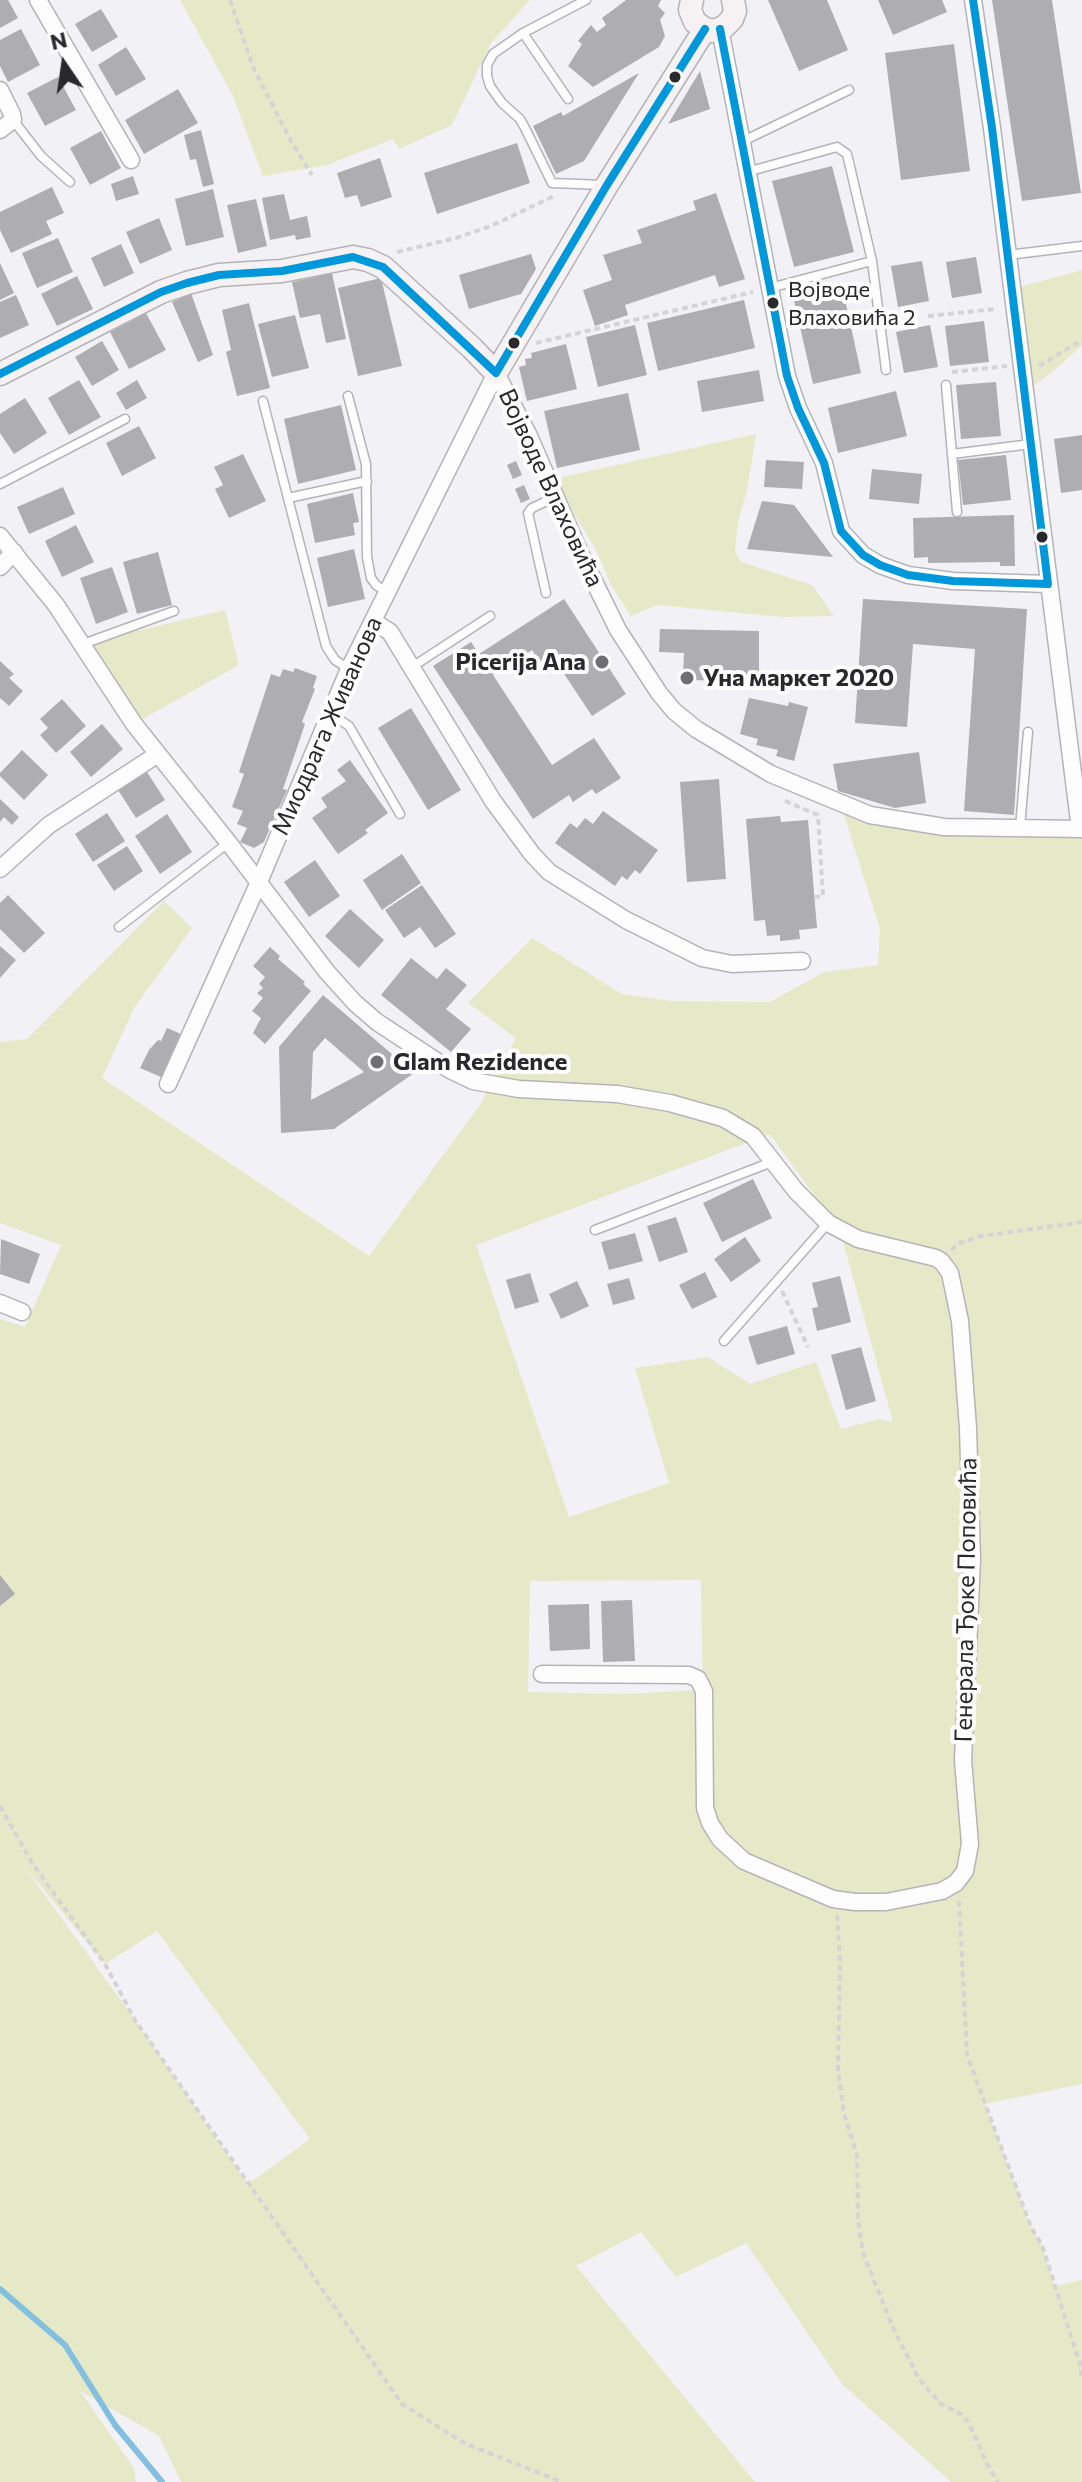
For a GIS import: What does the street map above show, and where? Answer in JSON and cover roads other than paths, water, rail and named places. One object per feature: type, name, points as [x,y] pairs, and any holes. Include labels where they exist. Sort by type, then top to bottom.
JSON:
[{"type":"street","points":[[38,0],[131,160]]},
{"type":"street","points":[[692,0],[691,16],[713,29],[741,143],[790,385],[824,463],[841,531],[858,552],[880,565],[908,575],[953,581],[1048,584]]},
{"type":"street","points":[[496,373],[516,334],[607,185],[713,29],[732,19],[735,11],[733,0]]},
{"type":"street","points":[[973,0],[1081,829]]},
{"type":"street","points":[[0,90],[12,114],[6,125]]},
{"type":"street","name":"Војводе Влаховића","points":[[0,374],[161,292],[187,283],[219,275],[282,271],[335,259],[368,260],[383,267],[496,373],[525,426],[607,609],[630,651],[674,711],[696,729],[771,774],[870,815],[944,827],[1081,829]]},
{"type":"street","name":"Миодрага Живанова","points":[[168,1084],[259,882],[349,669],[496,373]]},
{"type":"street","points":[[0,536],[56,605],[134,724],[327,972],[355,1003],[400,1039],[473,1081],[495,1086],[617,1094],[723,1118],[753,1136],[805,1201],[828,1223]]},
{"type":"street","points":[[0,567],[14,552]]},
{"type":"street","points":[[373,621],[390,632],[493,801],[549,872],[626,920],[702,958],[732,964],[802,961]]},
{"type":"street","points":[[0,869],[49,825],[158,754]]},
{"type":"street","name":"Генерала Ђоке Поповића","points":[[542,1674],[689,1675],[698,1679],[704,1691],[705,1808],[720,1839],[744,1861],[833,1899],[886,1902],[942,1891],[956,1883],[965,1871],[970,1844],[963,1760],[972,1560],[969,1442],[960,1321],[950,1273],[942,1262],[858,1239],[828,1223]]},
{"type":"street","points":[[0,1303],[22,1312]]},
{"type":"lane","points":[[586,0],[523,33],[493,54],[487,65],[490,86],[502,103],[520,119],[547,179],[552,183],[569,185],[607,185]]},
{"type":"lane","points":[[523,33],[568,99]]},
{"type":"lane","points":[[741,143],[849,90]]},
{"type":"lane","points":[[6,125],[70,182]]},
{"type":"lane","points":[[747,172],[837,147],[847,154],[872,261],[886,370]]},
{"type":"lane","points":[[1008,255],[1082,246]]},
{"type":"lane","points":[[769,288],[872,261]]},
{"type":"lane","points":[[946,385],[957,512]]},
{"type":"lane","points":[[348,396],[367,481],[367,557],[371,578],[386,592]]},
{"type":"lane","points":[[263,401],[326,646],[335,660],[349,669]]},
{"type":"lane","points":[[0,484],[125,419]]},
{"type":"lane","points":[[952,454],[1031,444]]},
{"type":"lane","points":[[288,498],[367,481]]},
{"type":"lane","points":[[546,593],[528,513],[555,497]]},
{"type":"lane","points":[[82,644],[174,611]]},
{"type":"lane","points":[[411,667],[490,616]]},
{"type":"lane","points":[[331,714],[349,726],[400,814]]},
{"type":"lane","points":[[1020,829],[1028,732]]},
{"type":"lane","points":[[119,927],[228,842]]},
{"type":"lane","points":[[595,1230],[773,1161]]},
{"type":"lane","points":[[724,1341],[828,1223]]},
{"type":"waterway","points":[[0,2289],[65,2345],[115,2425],[162,2482]]},
{"type":"place","name":"Војводе Влаховића 2","points":[[773,303]]},
{"type":"place","name":"Picerija Ana","points":[[602,662]]},
{"type":"place","name":"Уна маркет 2020","points":[[687,678]]},
{"type":"place","name":"Glam Rezidence","points":[[377,1062]]}]
